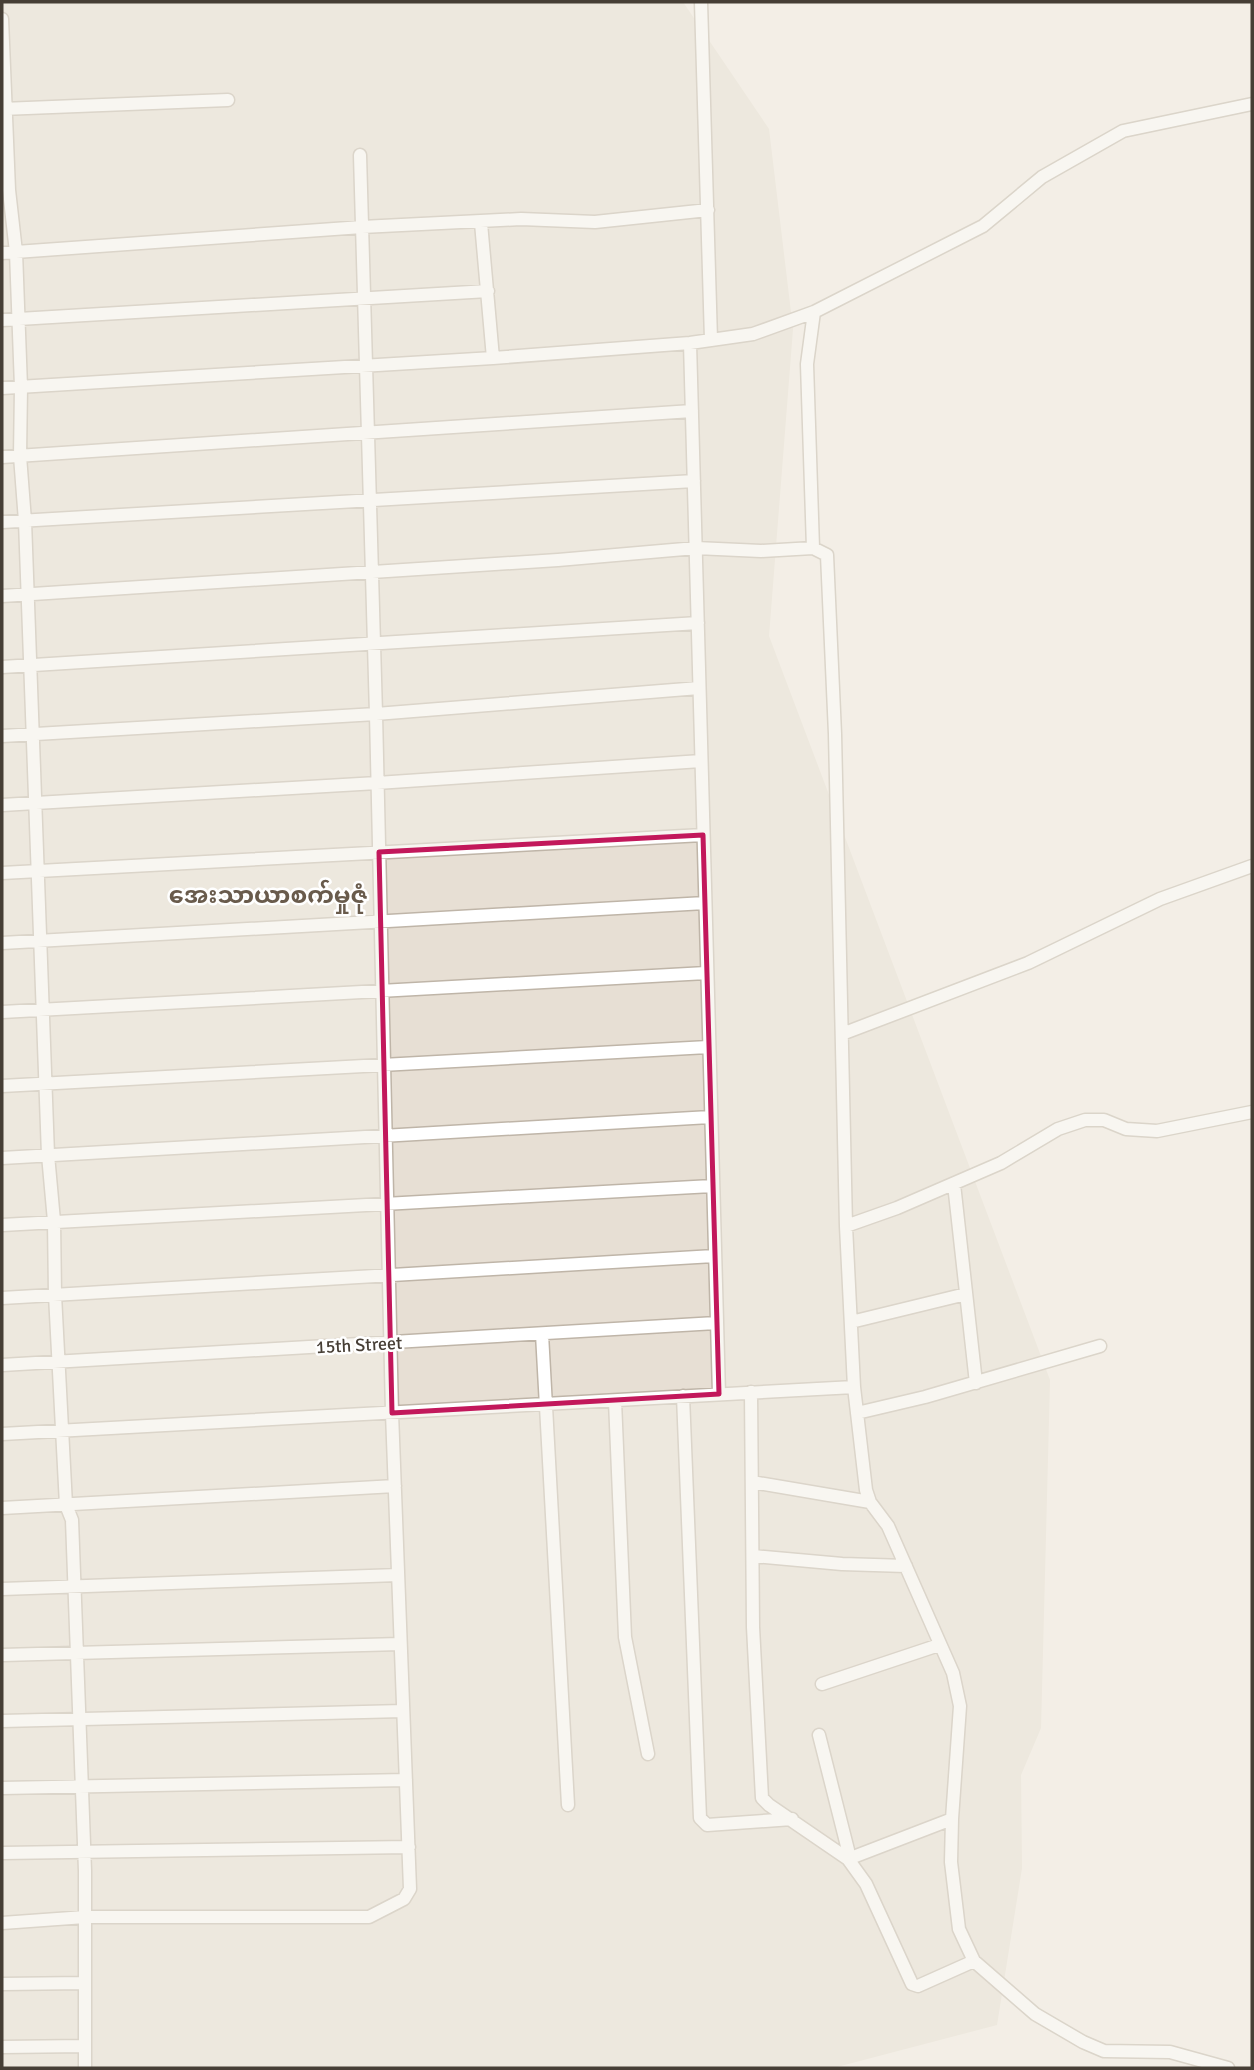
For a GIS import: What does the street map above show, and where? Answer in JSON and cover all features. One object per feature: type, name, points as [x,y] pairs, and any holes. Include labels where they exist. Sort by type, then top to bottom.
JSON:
[{"type":"street","points":[[701,2],[712,340]]},
{"type":"street","points":[[2,19],[4,109],[16,252],[21,387],[20,456],[37,802],[48,1155],[54,1221],[55,1295],[66,1504],[72,1520],[84,1853],[85,2068]]},
{"type":"street","points":[[4,109],[228,100]]},
{"type":"street","points":[[2,388],[493,358],[690,343],[753,334],[814,312],[983,226],[1042,177],[1123,131],[1252,104]]},
{"type":"street","points":[[2,1923],[85,1917],[369,1917],[404,1899],[411,1889],[392,1413],[360,155]]},
{"type":"street","points":[[2,253],[362,227],[521,219],[595,222],[708,210]]},
{"type":"street","points":[[481,223],[493,358]]},
{"type":"street","points":[[2,320],[488,291]]},
{"type":"street","points":[[813,548],[807,364],[814,312]]},
{"type":"street","points":[[690,343],[719,1394]]},
{"type":"street","points":[[2,457],[692,411]]},
{"type":"street","points":[[2,522],[694,481]]},
{"type":"street","points":[[2,596],[558,560],[696,548],[761,551],[813,548],[828,555],[835,734],[846,1226],[854,1387],[864,1480],[870,1502],[888,1526],[906,1566],[953,1673],[960,1706],[951,1862],[959,1929],[975,1961],[1034,2014],[1083,2042],[1104,2051],[1170,2052],[1228,2068]]},
{"type":"street","points":[[2,667],[698,623]]},
{"type":"street","points":[[2,736],[376,714],[699,688]]},
{"type":"street","points":[[2,805],[701,761]]},
{"type":"street","points":[[2,873],[703,835]]},
{"type":"street","points":[[842,1034],[1028,963],[1160,899],[1252,866]]},
{"type":"street","points":[[2,943],[705,903]]},
{"type":"street","points":[[2,1012],[706,973]]},
{"type":"street","points":[[2,1086],[708,1047]]},
{"type":"street","points":[[846,1226],[897,1208],[1002,1164],[1058,1129],[1085,1120],[1104,1121],[1126,1129],[1157,1131],[1252,1112]]},
{"type":"street","points":[[2,1158],[710,1117]]},
{"type":"street","points":[[954,1184],[976,1383]]},
{"type":"street","points":[[2,1224],[712,1186]]},
{"type":"street","points":[[2,1298],[714,1256]]},
{"type":"street","points":[[851,1322],[966,1294]]},
{"type":"street","name":"15th Street","points":[[2,1365],[716,1323]]},
{"type":"street","points":[[542,1334],[568,1805]]},
{"type":"street","points":[[857,1413],[976,1383],[1100,1346]]},
{"type":"street","points":[[2,1434],[854,1387]]},
{"type":"street","points":[[751,1392],[753,1627],[762,1797],[769,1805],[848,1859],[866,1884],[912,1984],[918,1986],[975,1961]]},
{"type":"street","points":[[683,1396],[700,1818],[707,1825],[793,1819]]},
{"type":"street","points":[[615,1401],[625,1637],[648,1754]]},
{"type":"street","points":[[752,1482],[870,1502]]},
{"type":"street","points":[[2,1508],[395,1486]]},
{"type":"street","points":[[753,1556],[842,1564],[906,1566]]},
{"type":"street","points":[[2,1589],[398,1576]]},
{"type":"street","points":[[2,1655],[400,1644]]},
{"type":"street","points":[[822,1684],[939,1645]]},
{"type":"street","points":[[2,1721],[403,1711]]},
{"type":"street","points":[[819,1735],[848,1859]]},
{"type":"street","points":[[2,1788],[406,1780]]},
{"type":"street","points":[[848,1859],[952,1819]]},
{"type":"street","points":[[2,1853],[409,1847]]},
{"type":"street","points":[[2,1984],[85,1983]]},
{"type":"street","points":[[2,2047],[85,2046]]},
{"type":"highlighted area","points":[[703,835],[719,1394],[392,1413],[379,852]]},
{"type":"shaded area","points":[[2,2],[683,2],[769,129],[793,329],[769,636],[1050,1380],[1041,1728],[1021,1775],[1022,1868],[997,2025],[833,2068],[2,2068]]},
{"type":"district","name":"အေးသာယာစက်မှုဇုံ","points":[[268,895]]}]
